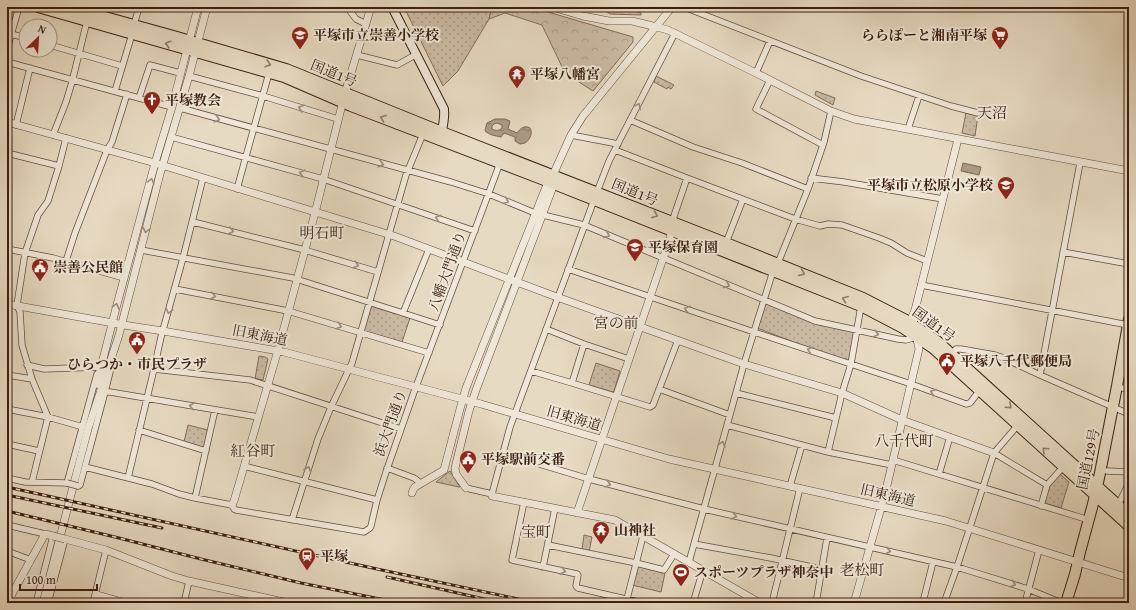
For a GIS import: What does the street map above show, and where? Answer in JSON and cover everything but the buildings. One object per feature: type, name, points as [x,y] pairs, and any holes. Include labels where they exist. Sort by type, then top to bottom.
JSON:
[{"type":"highway","name":"国道1号","points":[[38,7],[89,14]]},
{"type":"highway","name":"国道1号","points":[[69,7],[133,30],[286,69],[344,98],[423,134],[500,163],[553,177]]},
{"type":"highway","name":"国道1号","points":[[192,46],[404,117],[542,171],[595,196],[672,227],[879,305],[910,322],[922,338],[1063,467],[1118,505],[1129,515]]},
{"type":"highway","points":[[404,117],[411,123],[421,128],[423,130],[423,134]]},
{"type":"highway","name":"国道1号","points":[[672,227],[726,242],[775,267],[861,306],[910,322]]},
{"type":"highway","name":"国道129号","points":[[1072,603],[1089,520],[1107,471],[1128,322]]},
{"type":"highway","name":"国道1号","points":[[922,338],[952,354],[1099,493],[1129,526]]},
{"type":"highway","name":"国道129号","points":[[1062,603],[1081,562],[1099,493],[1115,408],[1125,388],[1129,351]]},
{"type":"main road","points":[[392,7],[444,109],[445,119],[441,135],[479,155]]},
{"type":"street","points":[[7,50],[9,33],[19,7]]},
{"type":"street","points":[[115,91],[139,7]]},
{"type":"street","points":[[43,603],[86,436],[115,347],[163,166],[189,76],[198,7]]},
{"type":"street","points":[[97,399],[101,369],[112,323],[155,163],[172,107],[180,72],[207,7]]},
{"type":"street","points":[[347,7],[356,19],[366,24]]},
{"type":"street","points":[[232,505],[278,350],[324,179],[338,119],[372,7]]},
{"type":"street","points":[[552,7],[583,16],[609,20],[632,21],[657,26],[675,33],[831,111],[854,119],[1080,163],[1129,171]]},
{"type":"street","points":[[672,7],[583,116],[571,135],[539,214],[517,282],[472,402],[455,468],[456,474],[466,488],[492,494],[492,496],[615,520],[760,603]]},
{"type":"street","points":[[684,7],[861,76],[978,114]]},
{"type":"street","points":[[53,135],[66,102],[89,14]]},
{"type":"street","points":[[492,494],[514,414],[595,196],[616,147],[675,33]]},
{"type":"street","points":[[756,73],[770,41]]},
{"type":"street","points":[[58,47],[122,66]]},
{"type":"street","points":[[357,55],[397,65],[417,54]]},
{"type":"street","points":[[7,62],[172,107]]},
{"type":"street","points":[[139,98],[150,65],[180,72]]},
{"type":"street","points":[[16,125],[30,68]]},
{"type":"street","points":[[237,189],[269,72]]},
{"type":"street","points":[[189,76],[263,96],[338,119]]},
{"type":"street","points":[[770,80],[756,109],[823,145]]},
{"type":"street","points":[[66,261],[75,233],[107,150],[112,142],[127,94]]},
{"type":"street","points":[[908,130],[919,96]]},
{"type":"street","points":[[180,108],[451,182],[489,194],[539,214],[584,225],[815,321],[898,339],[906,340],[922,338],[882,507],[854,603]]},
{"type":"street","points":[[689,562],[744,364],[764,300],[775,267],[808,189],[823,145],[831,111]]},
{"type":"street","points":[[630,120],[694,147],[742,163],[808,189]]},
{"type":"street","points":[[7,122],[155,163],[315,213],[389,234],[557,297],[744,364],[842,393],[902,420],[994,453],[1047,485]]},
{"type":"street","points":[[292,520],[318,439],[331,407],[352,363],[397,204],[423,134]]},
{"type":"street","points":[[571,135],[616,147],[687,178],[795,219],[820,226],[828,224],[842,226],[879,238],[891,243],[907,253],[927,261]]},
{"type":"street","points":[[171,137],[324,179],[475,231]]},
{"type":"street","points":[[32,482],[48,417],[27,365],[22,345],[20,312],[17,306],[25,253],[38,215],[48,201],[66,138]]},
{"type":"street","points":[[910,322],[921,285],[958,139]]},
{"type":"street","points":[[7,153],[59,166]]},
{"type":"street","name":"八幡大門通り","points":[[416,386],[440,326],[500,163]]},
{"type":"street","points":[[1040,375],[1080,163]]},
{"type":"street","points":[[128,478],[163,331],[204,178]]},
{"type":"street","points":[[577,513],[663,258],[674,216],[687,178]]},
{"type":"street","points":[[811,178],[844,182],[943,199]]},
{"type":"street","points":[[726,242],[743,199]]},
{"type":"street","points":[[412,493],[413,490],[419,485],[444,470],[462,400],[509,279],[539,214]]},
{"type":"street","points":[[193,222],[305,250],[378,272]]},
{"type":"street","points":[[7,249],[66,261],[124,278]]},
{"type":"street","points":[[404,313],[428,249]]},
{"type":"street","points":[[141,250],[297,279],[440,326]]},
{"type":"street","points":[[1063,252],[1129,264]]},
{"type":"street","points":[[568,269],[911,384],[966,404],[970,403],[980,390]]},
{"type":"street","points":[[921,285],[1052,310],[1128,322]]},
{"type":"street","points":[[175,289],[288,311],[429,353]]},
{"type":"street","name":"旧東海道","points":[[7,304],[121,325],[278,350],[416,386],[669,458],[946,521],[1129,578]]},
{"type":"street","points":[[828,452],[842,393],[851,364],[861,306]]},
{"type":"street","points":[[546,329],[629,359]]},
{"type":"street","points":[[531,371],[572,382],[650,407],[653,406],[678,340]]},
{"type":"street","points":[[572,382],[584,344]]},
{"type":"street","points":[[7,478],[25,482],[80,485],[106,392],[115,347]]},
{"type":"street","points":[[952,354],[956,349],[961,349],[995,355],[1129,414]]},
{"type":"street","points":[[27,365],[44,369],[101,369]]},
{"type":"street","points":[[67,484],[97,374],[101,369]]},
{"type":"street","points":[[154,369],[250,380],[401,429]]},
{"type":"street","points":[[7,375],[32,379]]},
{"type":"street","name":"浜大門通り","points":[[85,467],[152,484],[195,498],[232,505],[236,510],[364,532],[372,526],[377,500],[387,468],[416,386]]},
{"type":"street","points":[[659,389],[730,415]]},
{"type":"street","points":[[97,399],[103,392],[106,392],[258,417]]},
{"type":"street","points":[[736,394],[836,418]]},
{"type":"street","points":[[7,409],[48,417],[83,427]]},
{"type":"street","points":[[195,498],[216,410]]},
{"type":"street","points":[[728,425],[828,452],[892,463],[938,474],[1089,520]]},
{"type":"street","points":[[944,603],[958,567],[994,453],[1018,425]]},
{"type":"street","points":[[139,430],[206,451]]},
{"type":"street","points":[[938,474],[950,437]]},
{"type":"street","points":[[7,444],[39,451]]},
{"type":"street","points":[[790,486],[802,445]]},
{"type":"street","points":[[503,453],[589,479],[704,509],[958,567],[1028,589],[1062,603]]},
{"type":"street","points":[[244,466],[377,500]]},
{"type":"street","points":[[1041,506],[1047,485],[1063,467]]},
{"type":"street","points":[[387,468],[414,478],[418,481],[419,485]]},
{"type":"street","points":[[1107,471],[1129,472]]},
{"type":"street","points":[[1118,505],[1129,483]]},
{"type":"street","points":[[772,603],[800,488]]},
{"type":"street","points":[[524,502],[512,560],[578,574],[576,586],[578,588],[643,603]]},
{"type":"street","points":[[543,567],[555,508]]},
{"type":"street","points":[[7,525],[106,550],[172,576],[189,581],[288,603]]},
{"type":"street","points":[[7,603],[45,534]]},
{"type":"street","points":[[36,603],[53,536]]},
{"type":"street","points":[[627,599],[642,536]]},
{"type":"street","points":[[816,603],[827,538]]},
{"type":"street","points":[[48,603],[65,539]]},
{"type":"street","points":[[694,544],[783,560],[821,569]]},
{"type":"street","points":[[548,546],[664,570],[674,554]]},
{"type":"street","points":[[93,603],[106,550]]},
{"type":"street","points":[[1025,603],[1038,550]]},
{"type":"street","points":[[7,551],[31,560]]},
{"type":"street","points":[[923,602],[933,562]]},
{"type":"street","points":[[693,603],[703,570]]},
{"type":"street","points":[[184,603],[189,581]]},
{"type":"street","points":[[96,594],[128,603]]},
{"type":"street","points":[[879,603],[931,603]]},
{"type":"green space","points":[[404,7],[492,7],[489,19],[458,71],[443,86]]},
{"type":"green space","points":[[492,7],[531,7],[633,37],[633,42],[593,91],[565,73],[542,25],[505,13],[489,19]]},
{"type":"green space","points":[[601,7],[627,8],[641,13],[641,15],[610,14]]},
{"type":"green space","points":[[656,76],[674,85],[671,89],[668,87],[667,89],[654,82]]},
{"type":"green space","points":[[816,91],[835,98],[833,105],[815,95]]},
{"type":"green space","points":[[966,113],[978,115],[975,136],[962,133]]},
{"type":"green space","points":[[766,302],[815,321],[856,330],[851,364],[757,328]]},
{"type":"green space","points":[[371,306],[410,318],[402,342],[363,330]]},
{"type":"green space","points":[[259,356],[268,359],[263,380],[255,379]]},
{"type":"green space","points":[[596,363],[620,371],[613,392],[589,385]]},
{"type":"green space","points":[[188,425],[208,430],[204,448],[184,442]]},
{"type":"green space","points":[[450,471],[460,487],[436,482]]},
{"type":"green space","points":[[1060,474],[1069,482],[1061,508],[1044,503],[1049,486]]},
{"type":"green space","points":[[584,535],[592,537],[589,552],[582,550]]},
{"type":"green space","points":[[637,566],[665,573],[661,592],[632,585]]},
{"type":"water","points":[[495,119],[505,119],[510,121],[508,129],[517,133],[523,128],[530,128],[530,136],[527,142],[520,144],[515,141],[515,137],[504,133],[501,137],[486,132],[485,130],[487,123]],"holes":[[[497,123],[502,125],[500,130],[492,129],[494,124]]]},
{"type":"water","points":[[963,163],[981,167],[979,175],[961,171]]},
{"type":"railway","points":[[7,487],[537,603]]},
{"type":"railway","points":[[7,495],[162,528]]},
{"type":"railway","points":[[7,511],[301,583],[400,603]]},
{"type":"railway","points":[[387,577],[502,603]]},
{"type":"place","name":"平塚市立崇善小学校","points":[[300,50]]},
{"type":"place","name":"ららぽーと湘南平塚","points":[[1000,50]]},
{"type":"place","name":"平塚八幡宮","points":[[517,89]]},
{"type":"place","name":"平塚教会","points":[[152,115]]},
{"type":"place","name":"平塚市立松原小学校","points":[[1006,200]]},
{"type":"place","name":"平塚保育園","points":[[635,262]]},
{"type":"place","name":"崇善公民館","points":[[40,282]]},
{"type":"place","name":"ひらつか・市民プラザ","points":[[137,355]]},
{"type":"place","name":"平塚八千代郵便局","points":[[947,376]]},
{"type":"place","name":"平塚駅前交番","points":[[468,474]]},
{"type":"place","name":"山神社","points":[[601,545]]},
{"type":"place","name":"平塚","points":[[307,571]]},
{"type":"place","name":"スポーツプラザ神奈中","points":[[681,587]]},
{"type":"district","name":"天沼","points":[[992,112]]},
{"type":"district","name":"明石町","points":[[322,232]]},
{"type":"district","name":"宮の前","points":[[616,322]]},
{"type":"district","name":"八千代町","points":[[904,440]]},
{"type":"district","name":"紅谷町","points":[[253,450]]},
{"type":"district","name":"宝町","points":[[536,531]]},
{"type":"district","name":"老松町","points":[[862,569]]}]
